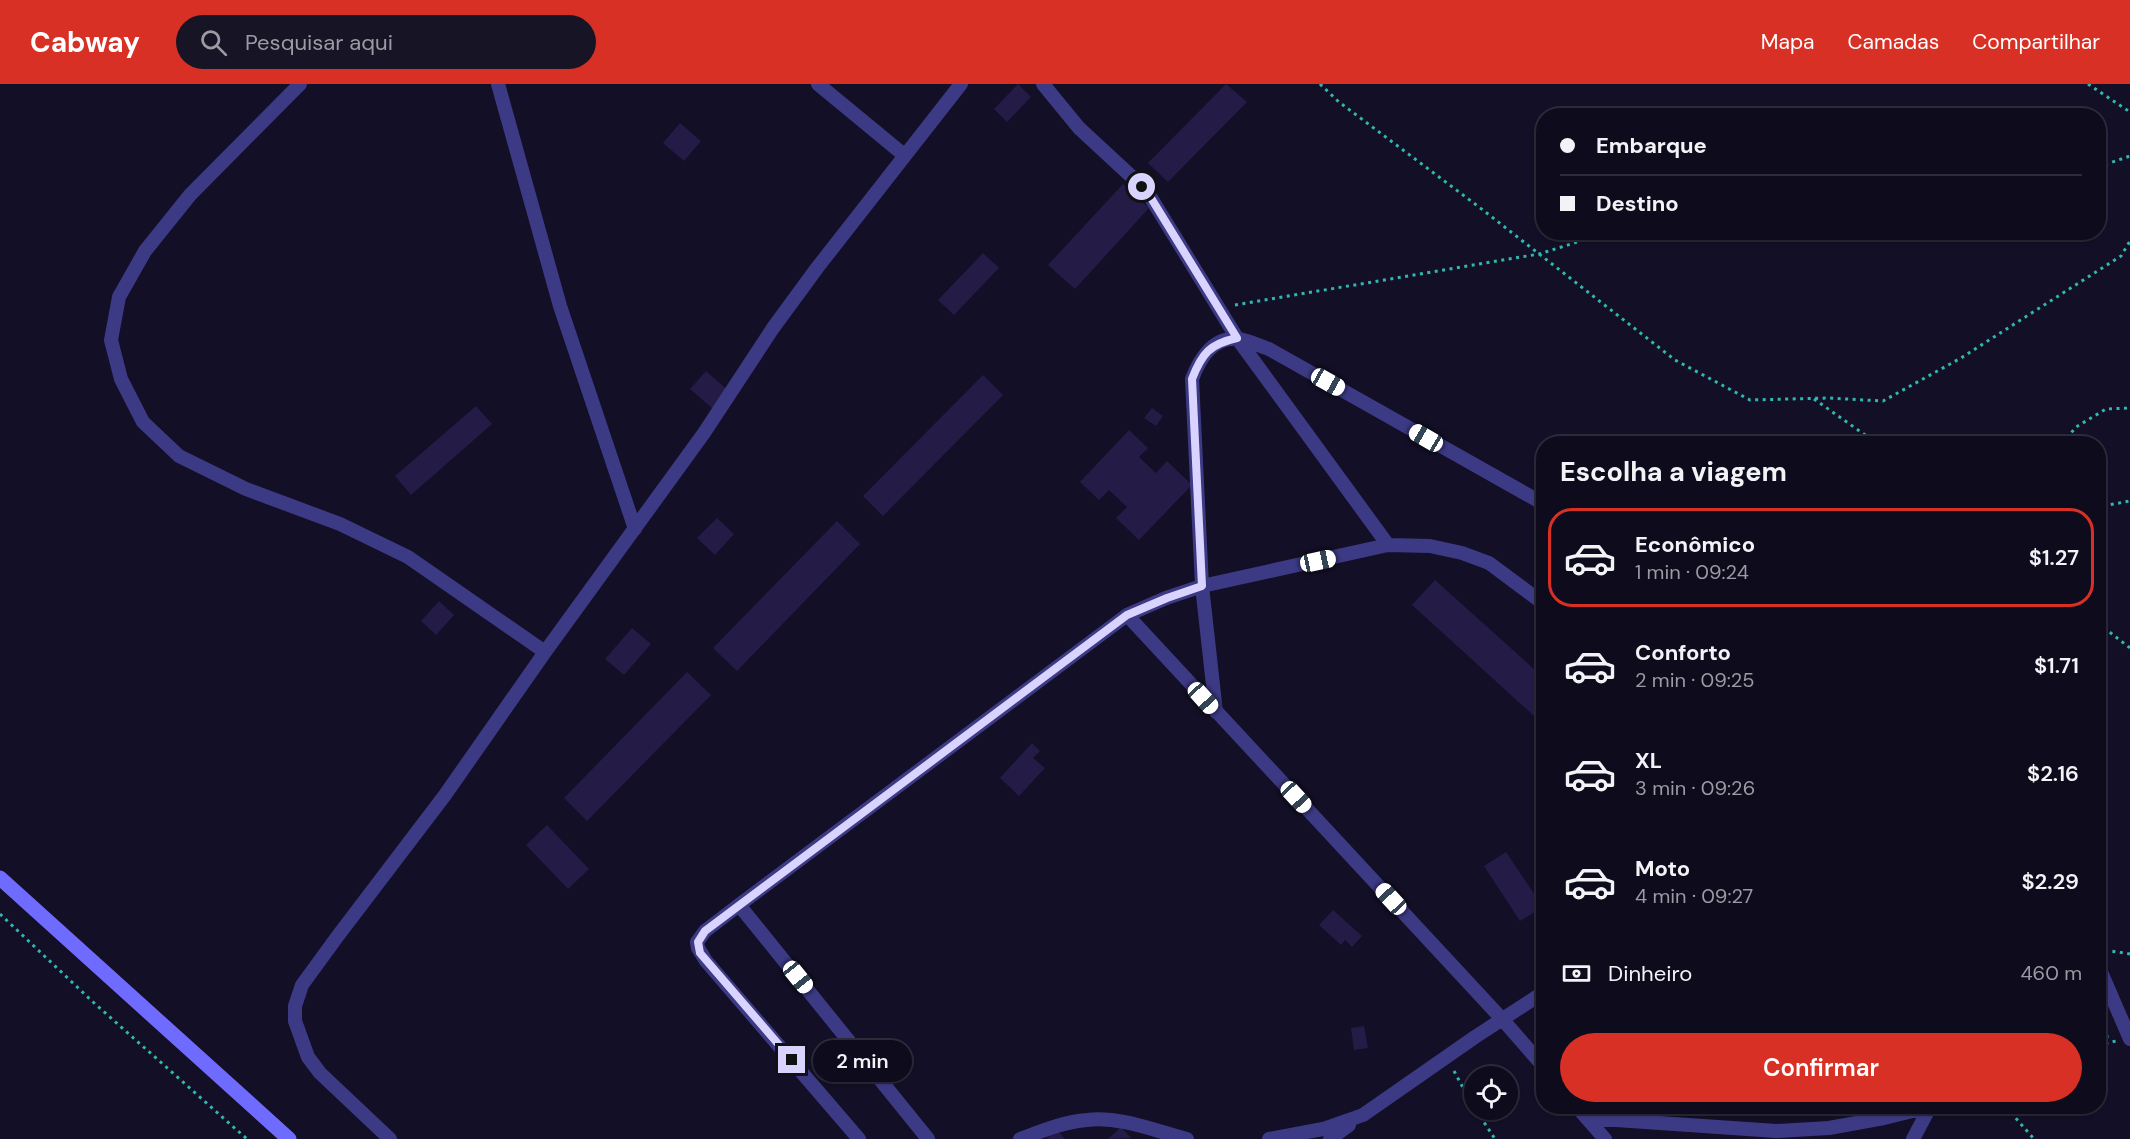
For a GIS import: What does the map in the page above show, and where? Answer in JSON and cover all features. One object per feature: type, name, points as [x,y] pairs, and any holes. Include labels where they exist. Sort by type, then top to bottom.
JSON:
[{"type":"main road","points":[[0,878],[289,1139]]},
{"type":"street","points":[[300,84],[190,195],[145,250],[119,297],[111,340],[121,379],[143,422],[179,456],[246,489],[340,524],[408,557],[545,652]]},
{"type":"street","points":[[498,84],[560,306],[635,529]]},
{"type":"street","points":[[818,84],[904,155]]},
{"type":"street","points":[[390,1139],[320,1073],[308,1057],[295,1021],[295,1006],[302,985],[445,795],[545,652],[704,433],[786,311],[961,84]]},
{"type":"street","points":[[1043,84],[1079,128],[1132,177],[1151,198],[1237,338],[1388,545]]},
{"type":"street","points":[[1216,712],[1202,586],[1192,379],[1207,351],[1221,342],[1237,338],[1269,349],[1536,499]]},
{"type":"street","points":[[859,1139],[700,953],[698,942],[702,936],[740,905],[1127,615],[1167,598],[1202,586],[1388,545],[1430,546],[1471,556],[1489,563],[1536,598]]},
{"type":"street","points":[[1127,615],[1536,1058]]},
{"type":"street","points":[[740,905],[928,1139]]},
{"type":"street","points":[[2106,984],[2130,1039]]},
{"type":"street","points":[[1330,1139],[1445,1057],[1536,997]]},
{"type":"street","points":[[1583,1114],[1605,1139]]},
{"type":"street","points":[[1587,1118],[1776,1131],[1829,1128],[1900,1114]]},
{"type":"street","points":[[1913,1139],[1926,1114]]},
{"type":"street","points":[[1269,1139],[1323,1129],[1363,1115]]},
{"type":"street","points":[[1020,1139],[1053,1126],[1088,1119],[1119,1122],[1187,1139]]},
{"type":"path","points":[[1320,84],[1339,102],[1675,360],[1750,400],[1883,401],[1961,358],[2121,256],[2130,241]]},
{"type":"path","points":[[2088,84],[2130,112]]},
{"type":"path","points":[[2106,164],[2130,156]]},
{"type":"path","points":[[1218,308],[1539,254],[1584,240]]},
{"type":"path","points":[[1814,399],[1867,436]]},
{"type":"path","points":[[2069,436],[2076,427],[2106,409],[2130,408]]},
{"type":"path","points":[[2106,506],[2130,501]]},
{"type":"path","points":[[2106,629],[2130,648]]},
{"type":"path","points":[[0,914],[93,1002],[247,1139]]},
{"type":"path","points":[[2106,950],[2130,954]]},
{"type":"path","points":[[1445,1057],[1464,1090]]},
{"type":"path","points":[[2012,1114],[2034,1139]]},
{"type":"path","points":[[1482,1120],[1495,1139]]},
{"type":"building","points":[[1018,84],[1031,97],[1007,122],[994,109]]},
{"type":"building","points":[[1226,84],[1247,102],[1168,182],[1148,163]]},
{"type":"building","points":[[680,123],[701,141],[684,161],[663,143]]},
{"type":"building","points":[[1123,184],[1149,208],[1075,289],[1048,265]]},
{"type":"building","points":[[983,253],[999,268],[954,315],[938,300]]},
{"type":"building","points":[[706,371],[729,391],[713,409],[690,389]]},
{"type":"building","points":[[983,375],[1003,395],[883,516],[863,496]]},
{"type":"building","points":[[476,406],[492,424],[411,495],[395,476]]},
{"type":"building","points":[[1152,408],[1163,416],[1156,426],[1144,418]]},
{"type":"building","points":[[1129,430],[1148,448],[1139,457],[1156,473],[1167,461],[1192,485],[1139,540],[1116,518],[1127,507],[1109,490],[1099,500],[1080,482]]},
{"type":"building","points":[[717,518],[734,534],[715,555],[697,538]]},
{"type":"building","points":[[837,521],[860,544],[737,671],[713,648]]},
{"type":"building","points":[[1435,580],[1536,671],[1536,718],[1412,605]]},
{"type":"building","points":[[439,601],[454,615],[436,635],[421,621]]},
{"type":"building","points":[[632,628],[651,644],[624,675],[605,659]]},
{"type":"building","points":[[687,672],[711,695],[587,821],[564,798]]},
{"type":"building","points":[[1032,743],[1040,751],[1033,758],[1045,768],[1019,796],[1000,778]]},
{"type":"building","points":[[547,825],[589,869],[568,889],[526,845]]},
{"type":"building","points":[[1506,852],[1536,897],[1536,911],[1520,921],[1484,866]]},
{"type":"building","points":[[1333,910],[1362,936],[1352,947],[1345,940],[1341,945],[1319,925]]},
{"type":"building","points":[[1364,1026],[1368,1048],[1354,1050],[1351,1028]]},
{"type":"building","points":[[1121,1127],[1131,1138],[1108,1139]]},
{"type":"building","points":[[1057,1130],[1065,1139],[1046,1139]]},
{"type":"route","points":[[792,1060],[700,953],[698,942],[705,931],[1127,615],[1202,586],[1192,379],[1207,351],[1221,342],[1237,338],[1142,187]]}]
